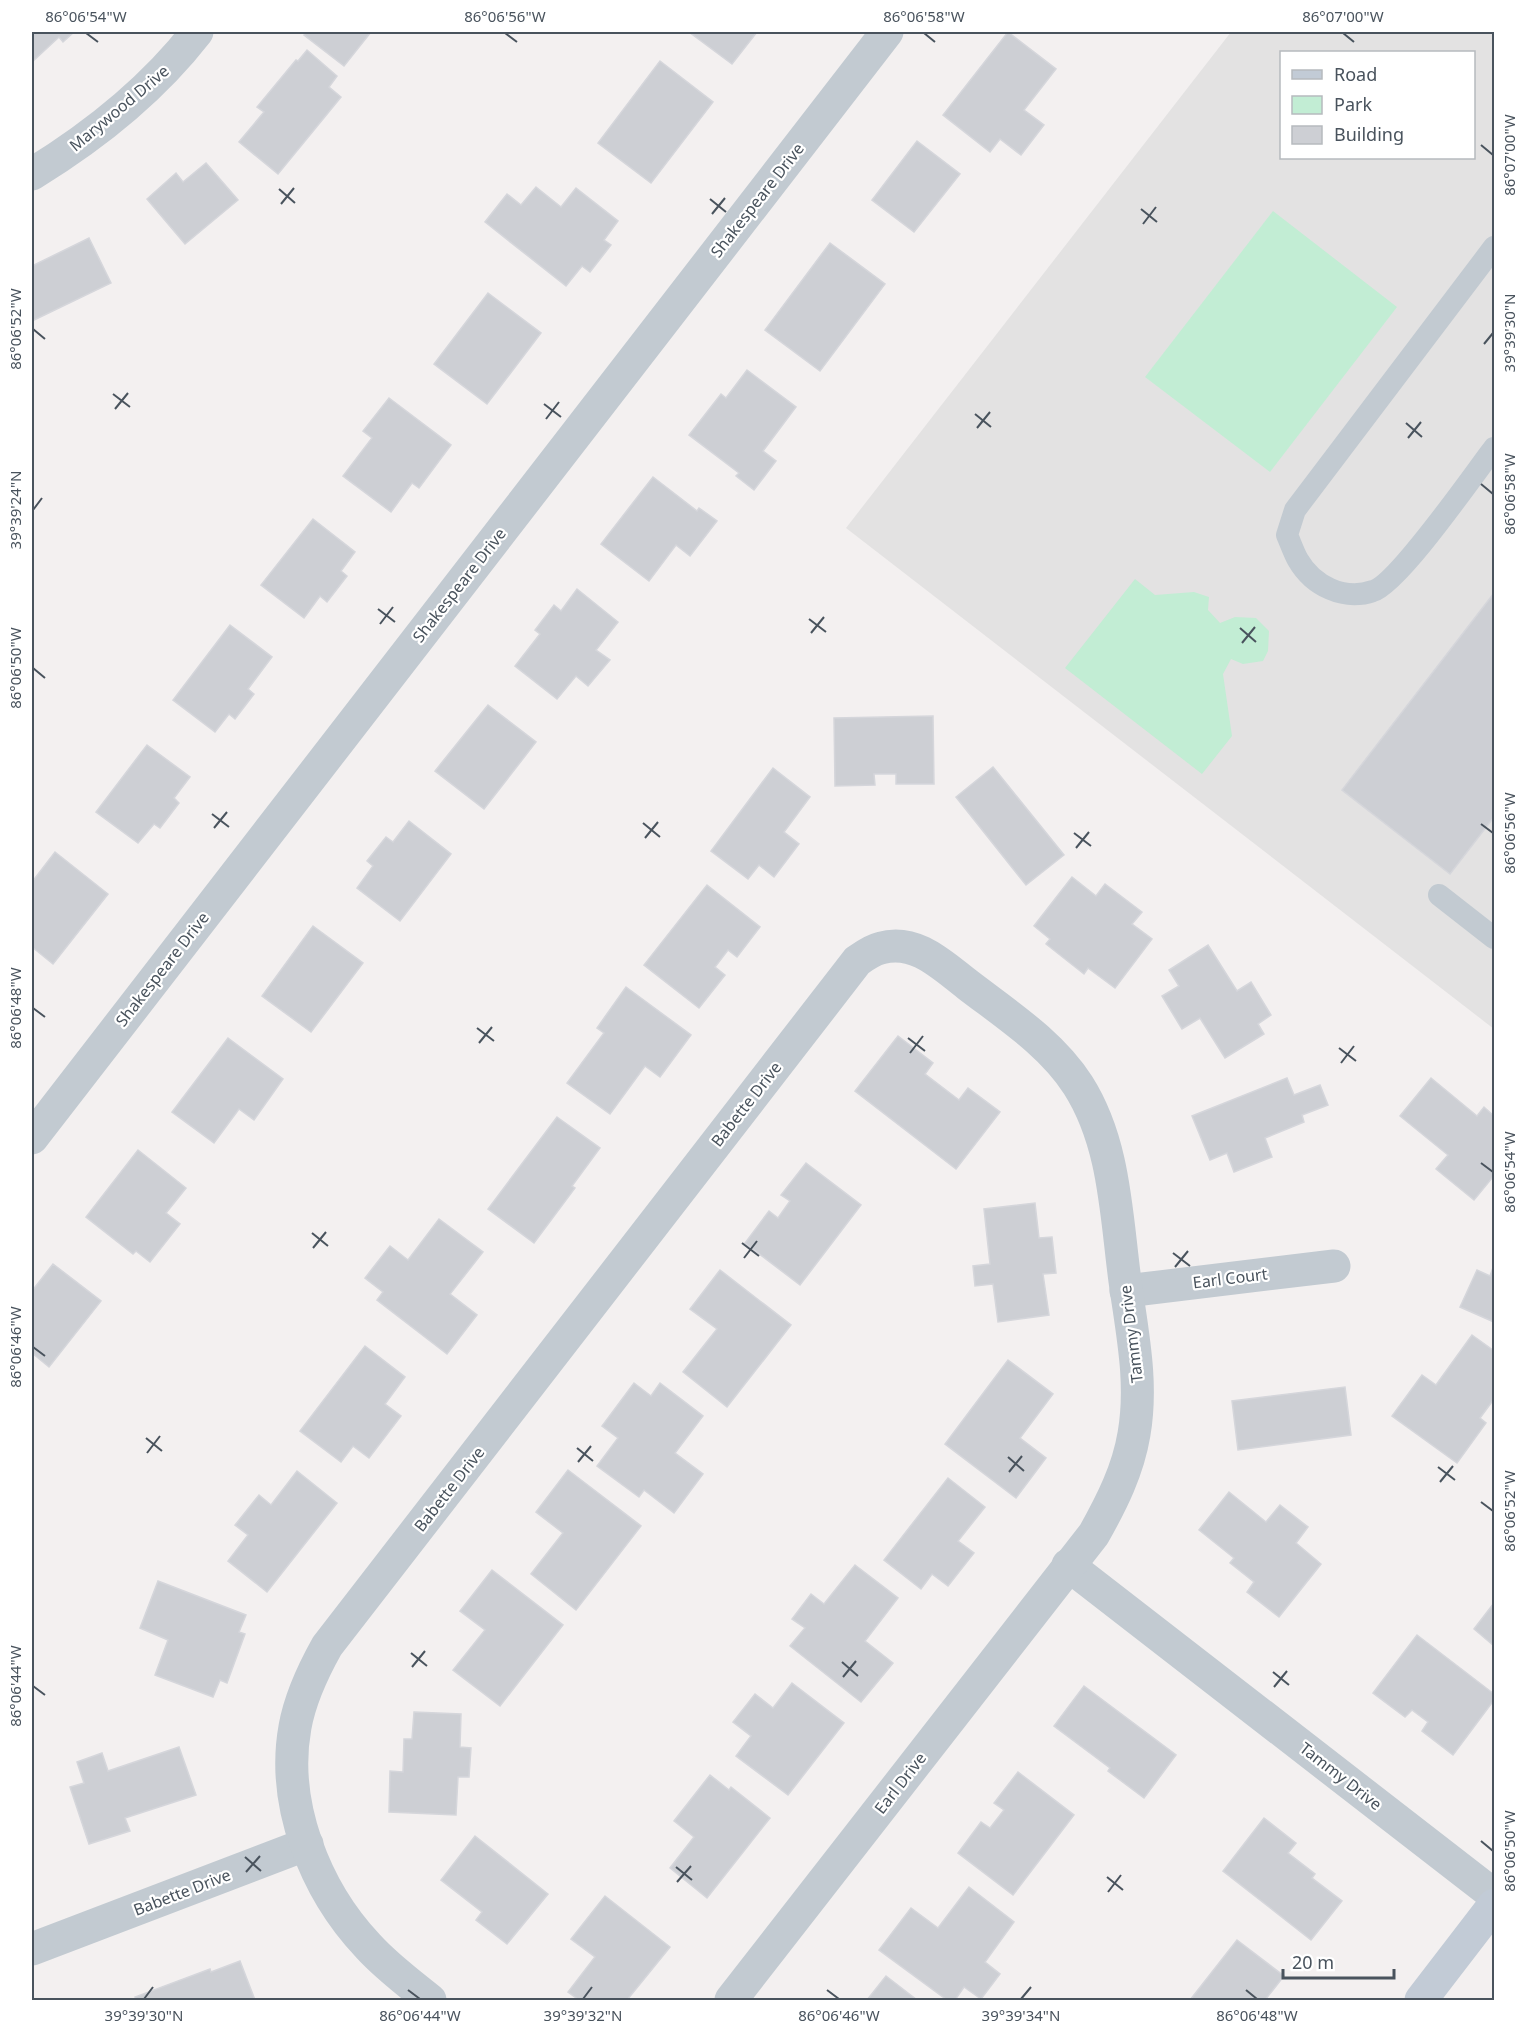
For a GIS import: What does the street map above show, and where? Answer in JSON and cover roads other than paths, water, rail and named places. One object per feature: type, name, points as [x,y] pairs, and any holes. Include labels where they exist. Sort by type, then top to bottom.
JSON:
[{"type":"street","name":"Marywood Drive","points":[[32,174],[70,151],[149,87],[197,32]]},
{"type":"street","name":"Shakespeare Drive","points":[[32,1138],[887,32]]},
{"type":"street","name":"Tammy Drive","points":[[887,946],[911,947],[927,954],[1033,1035],[1070,1072],[1088,1103],[1103,1137],[1111,1170],[1137,1361],[1139,1397],[1126,1469],[1094,1534],[1068,1565],[1494,1895]]},
{"type":"street","name":"Babette Drive","points":[[32,1949],[307,1844],[292,1783],[294,1729],[311,1678],[327,1646],[857,961],[878,948],[887,946]]},
{"type":"street","name":"Earl Court","points":[[1126,1290],[1334,1266]]},
{"type":"street","name":"Earl Drive","points":[[731,2001],[1068,1565]]},
{"type":"street","points":[[307,1844],[327,1890],[356,1932],[384,1963],[430,2001]]},
{"type":"street","points":[[1421,2001],[1494,1905]]},
{"type":"lane","points":[[1494,247],[1295,510],[1287,535],[1299,562],[1320,585],[1343,595],[1374,591],[1403,566],[1494,448]]},
{"type":"lane","points":[[1439,895],[1494,938]]}]
